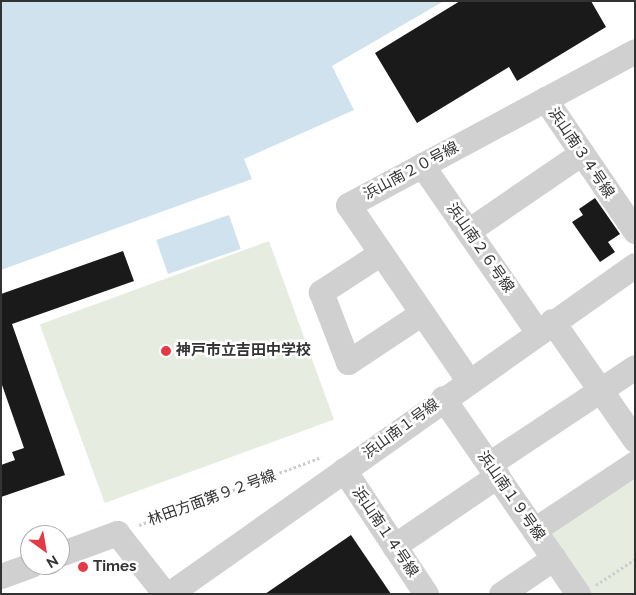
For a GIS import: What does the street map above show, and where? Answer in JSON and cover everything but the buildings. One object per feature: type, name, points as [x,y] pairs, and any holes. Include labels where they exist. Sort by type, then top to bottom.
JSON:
[{"type":"street","name":"浜山南２０号線","points":[[468,380],[348,205],[635,51]]},
{"type":"street","name":"浜山南３４号線","points":[[545,99],[635,231]]},
{"type":"street","points":[[468,231],[582,153]]},
{"type":"street","name":"浜山南２６号線","points":[[422,165],[468,231],[544,326],[600,390],[635,440]]},
{"type":"street","points":[[381,253],[321,292],[348,362],[422,313]]},
{"type":"street","name":"浜山南１号線","points":[[169,594],[336,463],[443,398],[544,326],[635,265]]},
{"type":"street","points":[[394,546],[600,390],[635,367]]},
{"type":"street","name":"浜山南１９号線","points":[[443,398],[554,558],[584,591]]},
{"type":"street","name":"浜山南１４号線","points":[[336,463],[426,594]]},
{"type":"street","points":[[534,530],[635,464]]},
{"type":"street","points":[[70,550],[117,534],[165,594]]},
{"type":"street","points":[[501,594],[554,558]]},
{"type":"street","points":[[6,582],[20,572]]},
{"type":"path","name":"林田方面第９２号線","points":[[117,534],[336,463]]},
{"type":"path","points":[[584,591],[635,559]]},
{"type":"shaded area","points":[[269,241],[334,420],[105,503],[40,324]]},
{"type":"shaded area","points":[[635,470],[635,594],[588,594],[540,527]]},
{"type":"water","points":[[1,1],[444,1],[332,66],[354,110],[244,159],[252,179],[1,270]]},
{"type":"water","points":[[229,215],[241,249],[168,274],[156,240]]},
{"type":"place","name":"神戸市立吉田中学校","points":[[166,351]]},
{"type":"place","name":"Times","points":[[83,567]]}]
